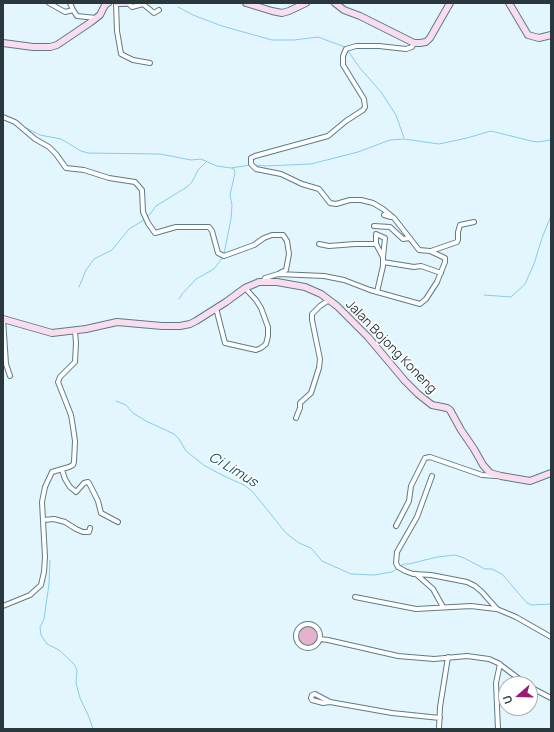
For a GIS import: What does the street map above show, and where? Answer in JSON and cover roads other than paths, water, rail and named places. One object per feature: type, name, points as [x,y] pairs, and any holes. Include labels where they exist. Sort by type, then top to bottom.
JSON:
[{"type":"street","points":[[49,3],[65,12],[73,10]]},
{"type":"street","points":[[70,3],[77,16],[96,18]]},
{"type":"street","points":[[3,43],[27,47],[54,46],[63,42],[100,15],[105,5],[108,3]]},
{"type":"street","points":[[150,63],[133,60],[121,54],[117,31],[117,3],[127,3],[132,6],[143,4],[154,13],[159,10]]},
{"type":"street","points":[[246,3],[282,13],[306,3]]},
{"type":"street","points":[[335,3],[344,10],[366,19],[414,43],[423,43],[430,38],[450,3]]},
{"type":"street","points":[[509,3],[528,35],[539,38],[551,35]]},
{"type":"street","points":[[278,274],[305,274],[344,280],[377,292],[417,303],[421,303],[426,299],[435,284],[445,262],[444,258],[430,252],[419,250],[394,218],[374,203],[364,200],[350,200],[336,204],[330,203],[319,189],[302,184],[281,174],[256,169],[251,164],[251,159],[255,156],[328,136],[363,110],[365,107],[364,99],[343,65],[343,56],[346,49],[356,46],[379,46],[406,49],[412,47],[414,43]]},
{"type":"street","points":[[3,117],[15,122],[35,139],[49,147],[66,168],[84,170],[109,178],[136,182],[144,194],[144,212],[148,223],[155,233],[176,227],[209,227],[212,231],[218,253],[224,256],[250,247],[272,235],[283,235],[288,244],[286,270],[265,278],[263,282]]},
{"type":"street","points":[[384,215],[394,218]]},
{"type":"street","points":[[430,252],[456,242],[458,240],[460,225],[474,222]]},
{"type":"street","points":[[374,226],[390,227],[403,239],[410,238]]},
{"type":"street","points":[[377,292],[382,272],[385,238],[376,234],[376,244],[383,260]]},
{"type":"street","points":[[319,244],[330,246],[376,244]]},
{"type":"street","points":[[383,260],[414,267],[421,266],[441,272]]},
{"type":"street","name":"Jalan Bojong Koneng","points":[[245,288],[263,282],[277,282],[305,287],[315,291],[329,300],[368,337],[405,381],[418,394],[432,405],[450,410],[460,430],[490,473],[530,481],[551,473]]},
{"type":"street","points":[[10,376],[6,364],[3,319],[52,333],[75,331],[117,322],[162,326],[186,325],[196,321],[245,288],[261,308],[268,327],[266,344],[256,350],[225,343],[216,308]]},
{"type":"street","points":[[296,418],[300,408],[300,402],[311,393],[319,368],[320,359],[312,314],[329,300]]},
{"type":"street","points":[[3,606],[30,595],[41,585],[45,557],[42,502],[45,486],[52,472],[62,470],[73,465],[75,441],[71,415],[58,382],[60,377],[75,362],[75,331]]},
{"type":"street","points":[[396,526],[409,501],[412,485],[424,459],[427,457],[482,476],[500,476]]},
{"type":"street","points":[[62,470],[65,479],[76,492],[84,483],[90,483],[98,503],[100,513],[118,522]]},
{"type":"street","points":[[432,476],[417,517],[398,552],[396,563],[398,567],[405,571],[416,574],[467,582],[482,592],[497,609]]},
{"type":"street","points":[[43,520],[54,519],[70,524],[76,530],[83,532],[89,532],[90,528]]},
{"type":"street","points":[[416,574],[433,589],[443,607]]},
{"type":"street","points":[[355,597],[416,609],[471,606],[497,609],[516,617],[551,637]]},
{"type":"street","points":[[310,624],[317,628],[320,633],[320,639],[317,644],[312,647],[303,647],[297,641],[296,632],[301,626],[310,624]]},
{"type":"street","points":[[320,639],[398,656],[434,659],[467,656],[489,659],[500,664],[516,676]]},
{"type":"street","points":[[439,729],[440,707],[448,657]]},
{"type":"street","points":[[498,729],[496,683],[500,664]]},
{"type":"street","points":[[538,691],[551,698]]},
{"type":"street","points":[[330,702],[392,713],[440,718]]},
{"type":"waterway","points":[[178,7],[193,15],[222,26],[272,40],[294,40],[318,37],[345,47]]},
{"type":"waterway","points":[[348,51],[360,68],[381,92],[396,115],[404,138]]},
{"type":"waterway","points":[[3,115],[10,118]]},
{"type":"waterway","points":[[26,128],[40,135],[61,139],[81,151],[88,153],[160,154],[191,160],[201,159],[217,166],[231,168],[250,165]]},
{"type":"waterway","points":[[255,165],[311,164],[358,152],[390,140],[404,139],[439,144],[491,131],[537,142],[551,140]]},
{"type":"waterway","points":[[147,218],[156,206],[187,187],[192,182],[198,170],[206,162]]},
{"type":"waterway","points":[[224,254],[231,219],[232,205],[230,195],[235,173],[234,169],[232,168]]},
{"type":"waterway","points":[[484,295],[511,297],[525,284],[534,264],[551,216]]},
{"type":"waterway","points":[[79,287],[86,270],[94,259],[112,250],[129,229],[144,220]]},
{"type":"waterway","points":[[179,299],[196,279],[214,269],[223,257]]},
{"type":"waterway","name":"Ci Limus","points":[[116,401],[126,405],[133,413],[146,421],[174,434],[179,439],[186,451],[205,466],[244,485],[252,491],[286,533],[299,543],[311,548],[322,561],[351,574],[374,575],[392,572],[398,568]]},
{"type":"waterway","name":"Ci Limus","points":[[400,566],[437,557],[455,555],[485,569],[492,569],[502,574],[527,603],[532,605],[551,604]]},
{"type":"waterway","points":[[50,560],[49,584],[44,619],[40,627],[41,635],[47,644],[59,650],[74,664],[77,670],[76,683],[80,698],[93,729]]}]
